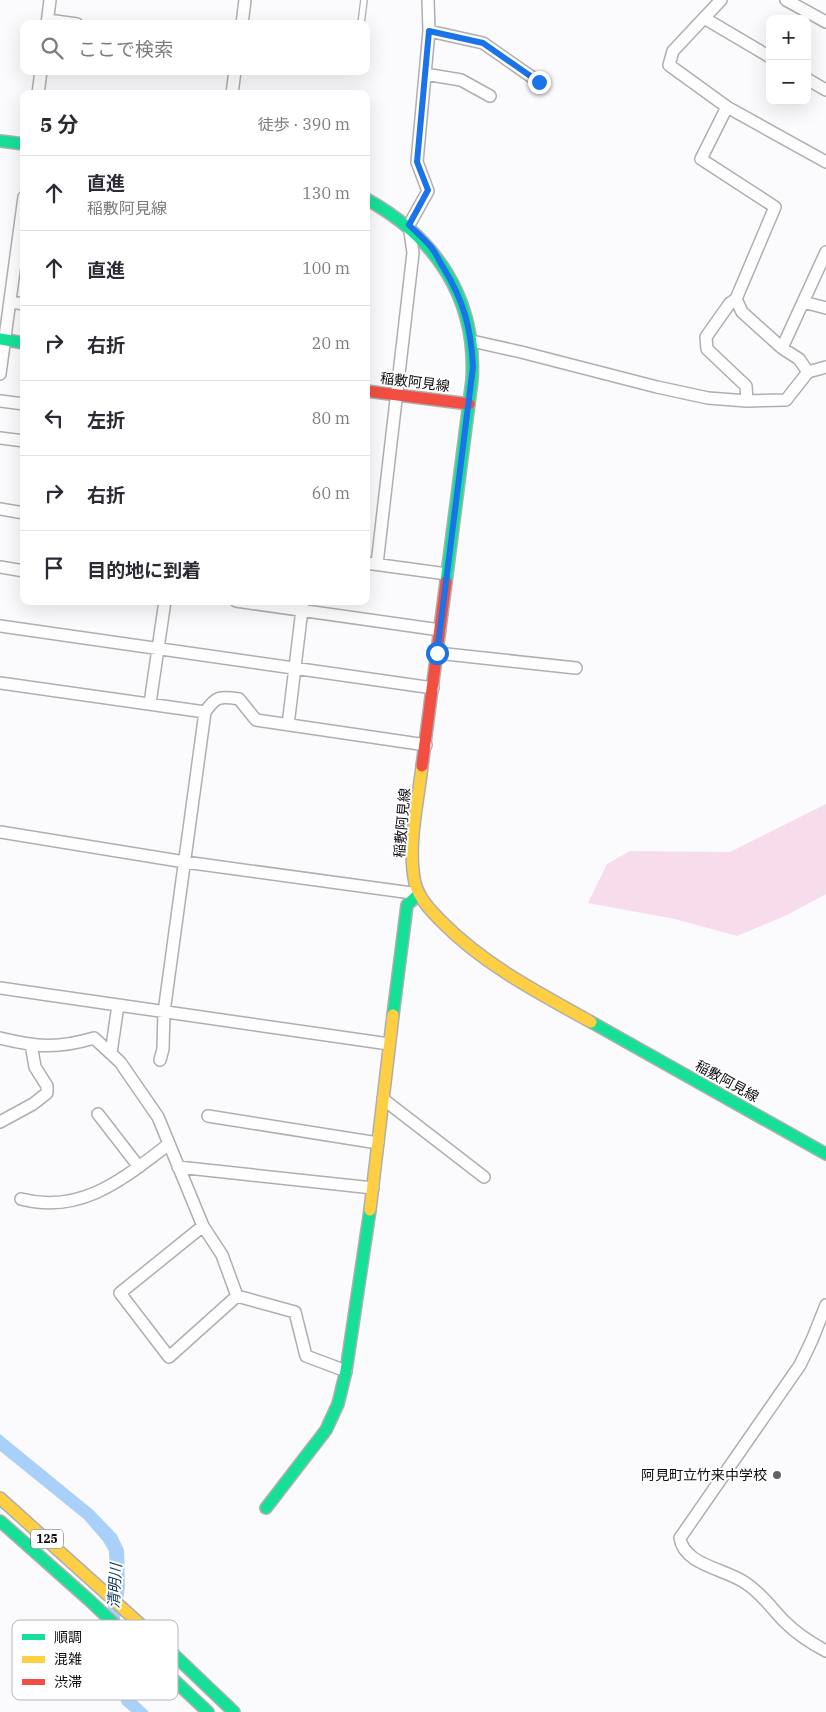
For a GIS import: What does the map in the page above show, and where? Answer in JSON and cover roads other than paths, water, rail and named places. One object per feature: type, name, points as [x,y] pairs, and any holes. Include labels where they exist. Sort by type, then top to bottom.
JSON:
[{"type":"main road","points":[[0,141],[20,144]]},
{"type":"main road","points":[[370,201],[409,225],[432,248],[448,275],[468,321],[472,341],[472,376],[469,404]]},
{"type":"main road","points":[[2,339],[20,343]]},
{"type":"main road","name":"稲敷阿見線","points":[[370,392],[469,404],[414,831],[414,876],[419,894],[430,909],[461,941],[499,969],[826,1154]]},
{"type":"main road","points":[[266,1508],[326,1430],[338,1404],[346,1372],[373,1188],[389,1044],[408,905],[419,894]]},
{"type":"main road","name":"125","points":[[0,1498],[136,1620]]},
{"type":"main road","name":"125","points":[[0,1521],[110,1620]]},
{"type":"main road","name":"125","points":[[178,1659],[234,1712]]},
{"type":"main road","name":"125","points":[[178,1684],[208,1712]]},
{"type":"street","points":[[47,20],[50,0]]},
{"type":"street","points":[[242,20],[245,0]]},
{"type":"street","points":[[428,0],[429,31],[417,162],[428,190],[409,225],[413,253],[397,395],[371,564],[447,574]]},
{"type":"street","points":[[721,0],[672,51],[669,65],[727,107],[826,162]]},
{"type":"street","points":[[786,0],[826,22]]},
{"type":"street","points":[[704,18],[766,55]]},
{"type":"street","points":[[429,31],[483,43],[539,82]]},
{"type":"street","points":[[425,74],[461,80],[490,96]]},
{"type":"street","points":[[39,90],[40,75]]},
{"type":"street","points":[[233,90],[234,75]]},
{"type":"street","points":[[811,81],[826,90]]},
{"type":"street","points":[[727,107],[701,159],[776,207],[736,299],[730,303],[706,337],[707,349],[746,386],[747,401]]},
{"type":"street","points":[[0,374],[2,339],[19,263],[20,250]]},
{"type":"street","points":[[782,348],[826,252]]},
{"type":"street","points":[[736,299],[742,312],[782,348],[799,359],[808,372]]},
{"type":"street","points":[[10,302],[20,303]]},
{"type":"street","points":[[803,302],[826,308]]},
{"type":"street","points":[[472,341],[657,388],[708,398],[747,401],[786,400],[808,372],[826,367]]},
{"type":"street","points":[[0,400],[20,403]]},
{"type":"street","points":[[0,438],[20,440]]},
{"type":"street","points":[[0,510],[20,512]]},
{"type":"street","points":[[0,567],[20,570]]},
{"type":"street","points":[[150,703],[160,649],[165,605]]},
{"type":"street","points":[[290,605],[440,630]]},
{"type":"street","points":[[288,725],[303,606]]},
{"type":"street","points":[[0,626],[433,688]]},
{"type":"street","points":[[437,653],[576,668]]},
{"type":"street","points":[[0,683],[205,712]]},
{"type":"street","points":[[160,1060],[164,1012],[205,712],[213,701],[225,697],[239,699],[256,720],[426,745]]},
{"type":"street","points":[[0,832],[185,862],[419,894]]},
{"type":"street","points":[[0,988],[389,1044]]},
{"type":"street","points":[[111,1053],[118,1005]]},
{"type":"street","points":[[0,1038],[46,1047],[70,1045],[94,1038],[120,1062],[158,1117],[203,1226],[222,1255],[237,1296]]},
{"type":"street","points":[[0,1122],[33,1104],[48,1093],[47,1086],[35,1067],[31,1044]]},
{"type":"street","points":[[383,1099],[484,1177]]},
{"type":"street","points":[[98,1114],[140,1166]]},
{"type":"street","points":[[208,1116],[378,1142]]},
{"type":"street","points":[[21,1199],[36,1203],[53,1203],[82,1198],[107,1189],[169,1144]]},
{"type":"street","points":[[178,1166],[373,1188]]},
{"type":"street","points":[[203,1226],[120,1293],[169,1357],[237,1296]]},
{"type":"street","points":[[237,1296],[295,1312],[306,1356],[346,1372]]},
{"type":"street","points":[[826,1304],[800,1365],[680,1538],[681,1546],[696,1561],[747,1583],[807,1642],[826,1651]]},
{"type":"lane","points":[[362,20],[364,0]]},
{"type":"water","name":"清明川","points":[[0,1434],[93,1510],[117,1535],[124,1550],[125,1587],[120,1620],[107,1620],[110,1583],[109,1551],[103,1541],[84,1519],[0,1451]]},
{"type":"water","points":[[120,1700],[136,1700],[149,1712],[131,1712]]},
{"type":"place","name":"阿見町立竹来中学校","points":[[777,1475]]}]
